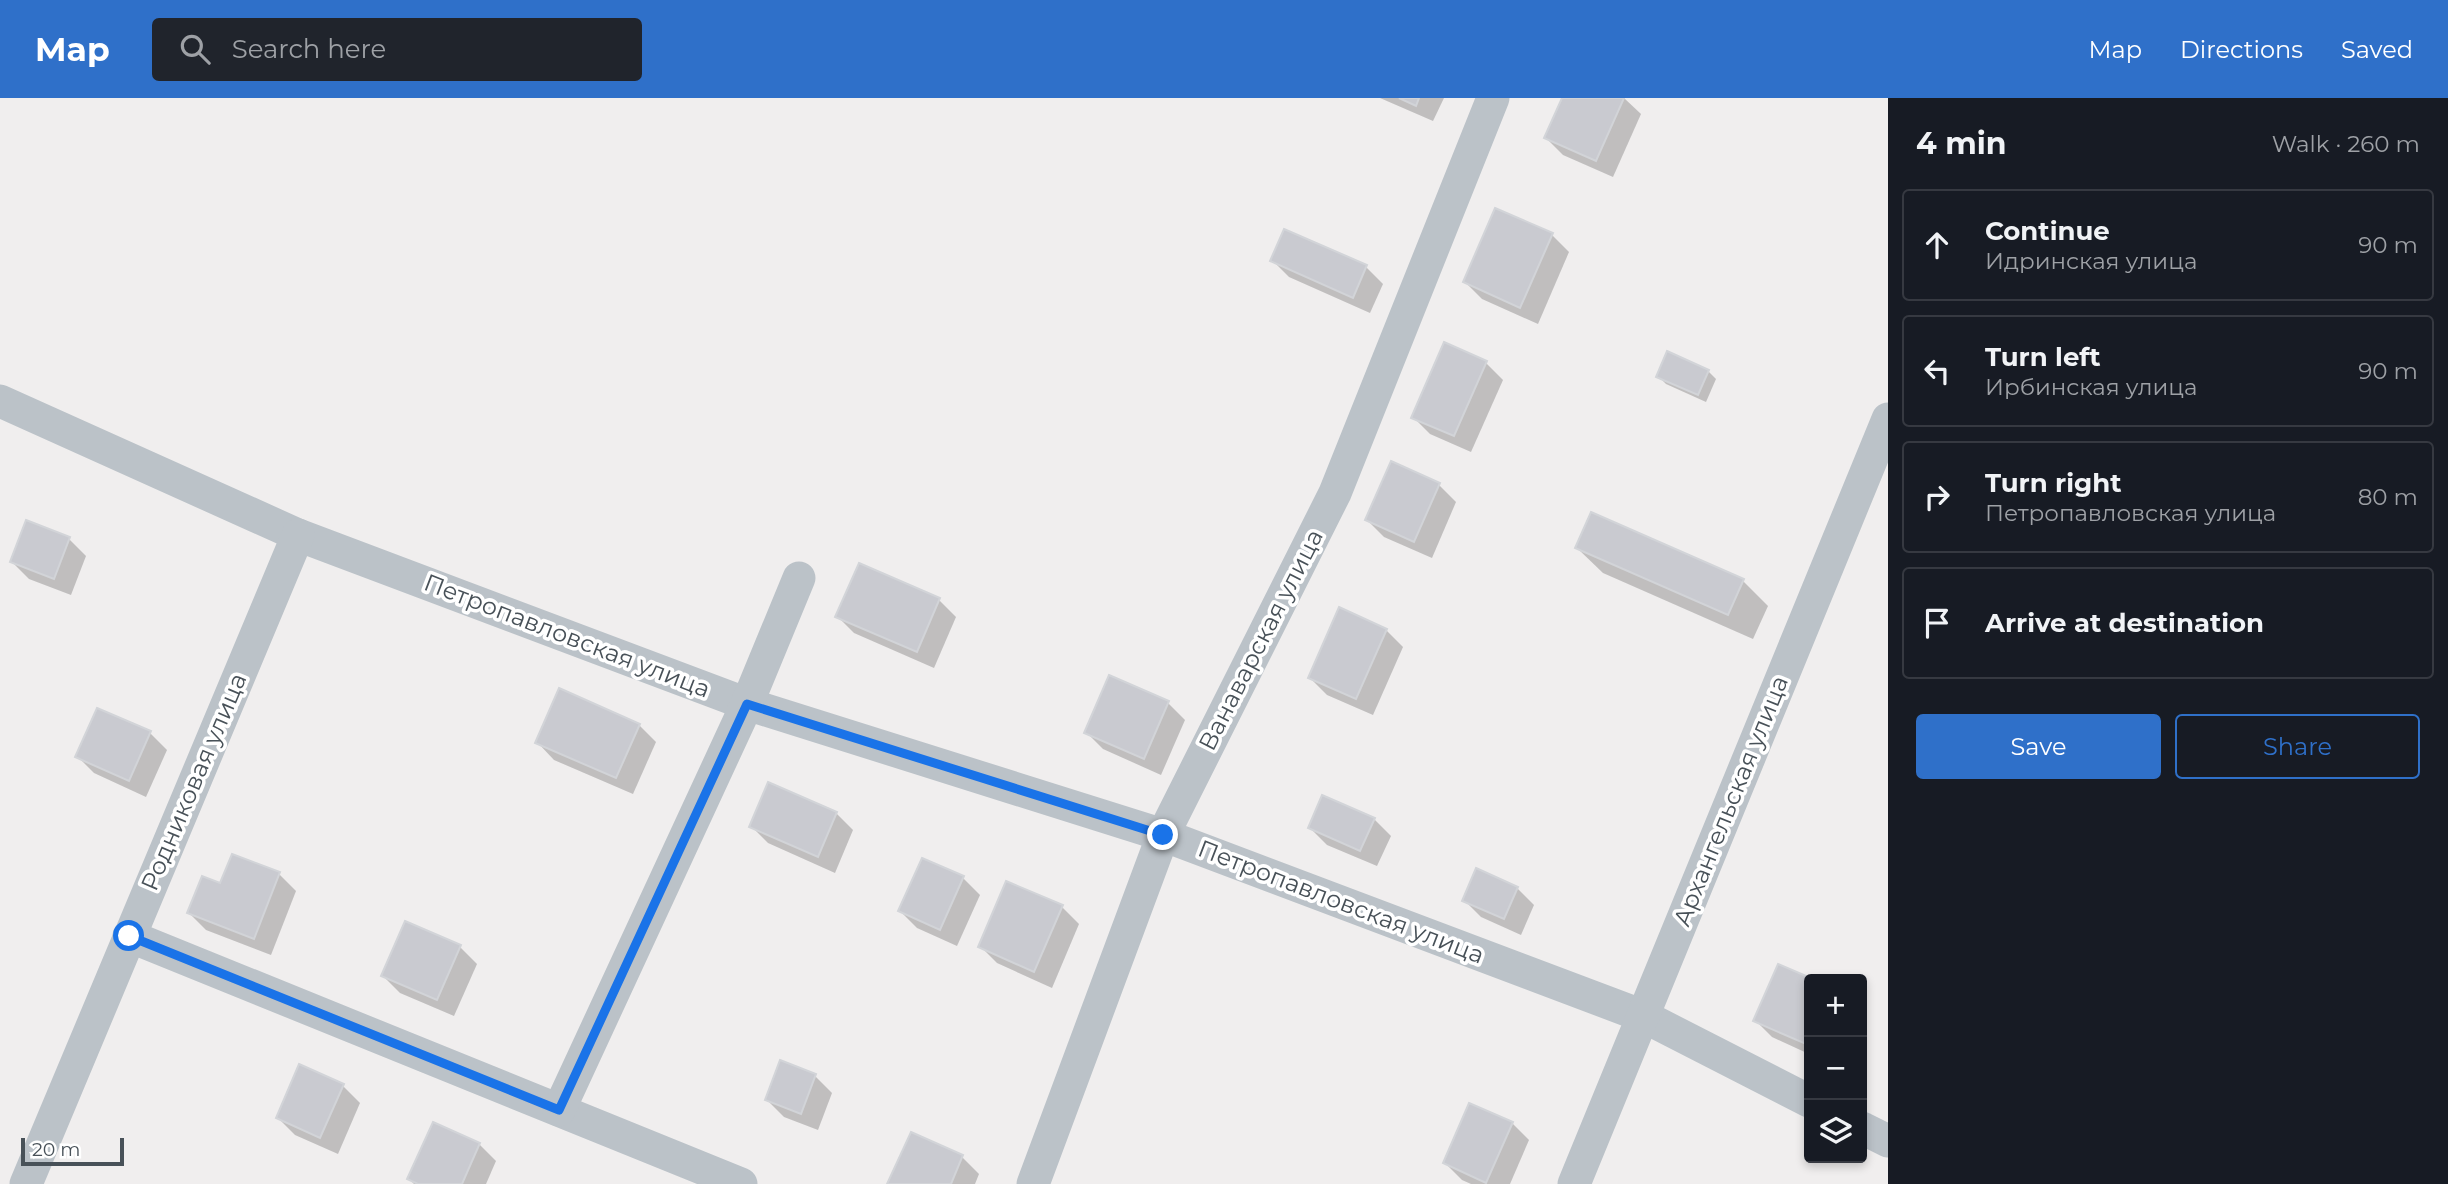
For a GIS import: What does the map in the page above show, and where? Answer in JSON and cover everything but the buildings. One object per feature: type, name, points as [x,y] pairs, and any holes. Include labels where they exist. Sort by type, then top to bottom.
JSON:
[{"type":"street","name":"Ванаварская улица","points":[[1032,1184],[1163,835],[1335,493],[1493,98]]},
{"type":"street","name":"Петропавловская улица","points":[[0,401],[298,535],[747,704],[1163,835],[1643,1016],[1807,1100]]},
{"type":"street","name":"Архангельская улица","points":[[1574,1184],[1888,419]]},
{"type":"street","name":"Родниковая улица","points":[[26,1184],[298,535]]},
{"type":"street","points":[[559,1110],[747,704],[799,578]]},
{"type":"street","points":[[129,936],[741,1184]]},
{"type":"street","points":[[1867,1130],[1888,1141]]},
{"type":"route","points":[[129,936],[559,1110],[747,704],[1163,835]]}]
